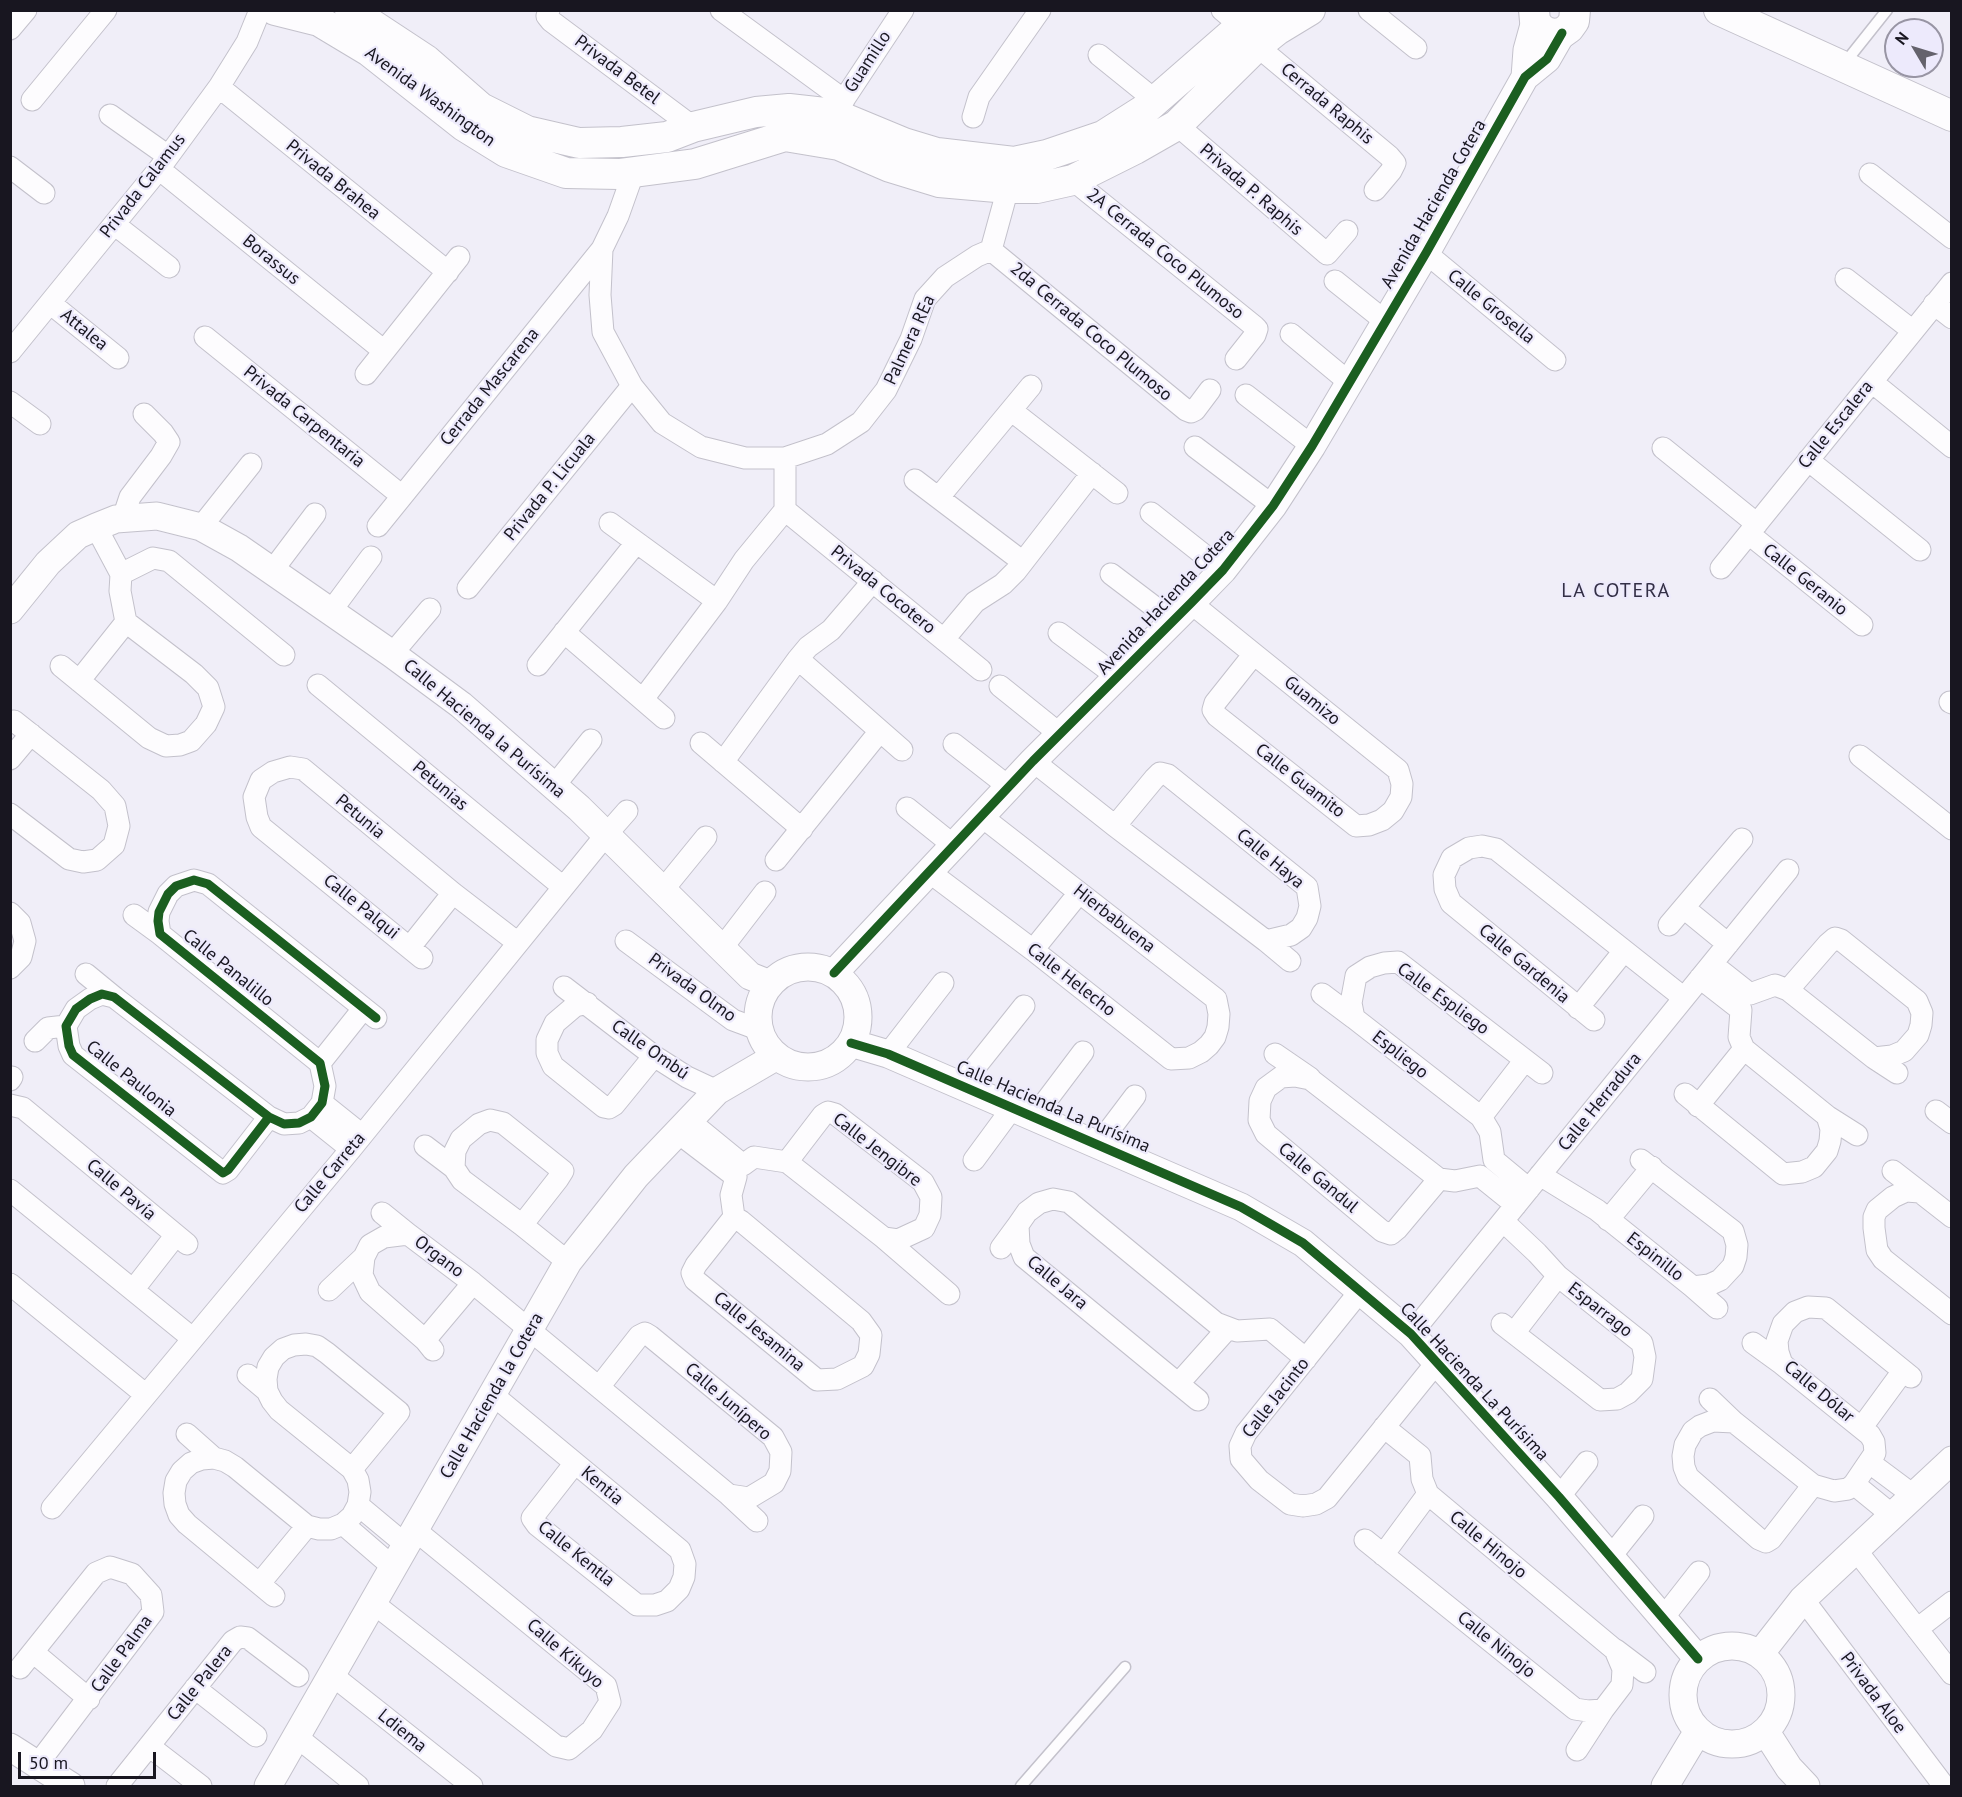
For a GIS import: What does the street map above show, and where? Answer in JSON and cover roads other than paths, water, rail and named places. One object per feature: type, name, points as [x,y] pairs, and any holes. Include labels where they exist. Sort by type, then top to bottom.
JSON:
[{"type":"main road","name":"Avenida Washington","points":[[275,10],[319,21],[369,51],[464,126],[506,152],[566,172],[619,174],[695,164],[785,136],[839,145],[890,167],[939,182],[1011,175],[1047,155],[1103,136],[1156,101],[1222,41],[1269,10]]},
{"type":"main road","name":"Avenida Washington","points":[[350,10],[426,60],[482,108],[527,131],[579,143],[622,142],[667,137],[693,127],[756,112],[839,107],[904,143],[1011,175],[1037,188],[1073,180],[1136,149],[1177,125],[1240,28]]},
{"type":"main road","name":"Avenida Washington","points":[[1240,28],[1277,30],[1311,10]]},
{"type":"main road","points":[[1719,10],[1952,116]]},
{"type":"main road","points":[[1533,14],[1540,28],[1554,34],[1573,17]]},
{"type":"street","points":[[10,29],[26,10]]},
{"type":"street","points":[[32,100],[106,10]]},
{"type":"street","name":"Privada Calamus","points":[[10,352],[163,162],[219,87],[246,42],[260,10]]},
{"type":"street","name":"Privada Betel","points":[[549,10],[547,16],[551,21],[693,127]]},
{"type":"street","points":[[721,10],[839,107]]},
{"type":"street","points":[[973,117],[979,97],[1040,10]]},
{"type":"street","points":[[1370,10],[1416,48]]},
{"type":"street","name":"Guamillo","points":[[839,107],[900,12]]},
{"type":"street","points":[[1526,77],[1527,50],[1533,14]]},
{"type":"street","points":[[1526,77],[1547,59],[1573,17]]},
{"type":"street","name":"Cerrada Raphis","points":[[1240,28],[1389,156],[1395,164],[1376,190]]},
{"type":"street","points":[[1099,55],[1156,101]]},
{"type":"street","name":"Avenida Hacienda Cotera","points":[[834,973],[1033,761],[1119,678],[1223,570],[1273,506],[1350,383],[1526,77]]},
{"type":"street","name":"Privada Brahea","points":[[219,87],[453,265],[384,351]]},
{"type":"street","name":"Borassus","points":[[110,116],[384,351]]},
{"type":"street","name":"Privada P. Raphis","points":[[1177,125],[1327,254],[1347,231]]},
{"type":"street","points":[[12,171],[44,193]]},
{"type":"street","points":[[602,249],[618,216],[634,171]]},
{"type":"street","points":[[1870,174],[1952,238]]},
{"type":"street","points":[[991,249],[1011,175]]},
{"type":"street","name":"2A Cerrada Coco Plumoso","points":[[1073,180],[1257,329],[1236,359]]},
{"type":"street","points":[[114,224],[169,267]]},
{"type":"street","name":"Palmera REa","points":[[602,249],[600,295],[603,332],[632,386],[662,423],[701,447],[745,458],[785,458],[827,444],[861,422],[886,390],[911,339],[925,299],[945,277],[991,249]]},
{"type":"street","name":"Cerrada Mascarena","points":[[378,526],[602,249]]},
{"type":"street","name":"2da Cerrada Coco Plumoso","points":[[991,249],[1177,403],[1191,412],[1210,390]]},
{"type":"street","name":"Calle Grosella","points":[[1426,253],[1555,360]]},
{"type":"street","points":[[1846,279],[1913,331]]},
{"type":"street","points":[[1335,281],[1385,321]]},
{"type":"street","name":"Calle Escalera","points":[[1722,568],[1952,283]]},
{"type":"street","name":"Attalea","points":[[51,303],[118,358]]},
{"type":"street","points":[[1934,304],[1952,318]]},
{"type":"street","points":[[1292,334],[1350,383]]},
{"type":"street","name":"Privada Carpentaria","points":[[205,337],[402,496]]},
{"type":"street","points":[[366,374],[384,351]]},
{"type":"street","points":[[1872,382],[1952,447]]},
{"type":"street","name":"Privada P. Licuala","points":[[468,588],[632,386]]},
{"type":"street","points":[[939,497],[1031,386]]},
{"type":"street","points":[[1246,395],[1312,446]]},
{"type":"street","points":[[10,402],[40,424]]},
{"type":"street","points":[[1012,411],[1117,493]]},
{"type":"street","points":[[123,518],[130,497],[169,442],[144,414]]},
{"type":"street","points":[[1195,447],[1273,506]]},
{"type":"street","name":"Calle Geranio","points":[[1663,448],[1862,626]]},
{"type":"street","points":[[643,699],[717,601],[744,560],[785,510],[785,458]]},
{"type":"street","points":[[1808,460],[1920,550]]},
{"type":"street","points":[[201,527],[251,464]]},
{"type":"street","points":[[944,639],[975,602],[1003,584],[1023,562],[1092,473]]},
{"type":"street","points":[[915,480],[1023,562]]},
{"type":"street","name":"Privada Cocotero","points":[[785,510],[981,670]]},
{"type":"street","points":[[1151,513],[1223,570]]},
{"type":"street","points":[[272,570],[315,514]]},
{"type":"street","name":"Calle Hacienda la Purísima","points":[[10,610],[48,563],[78,535],[96,527],[123,518],[157,516],[201,527],[272,570],[461,705],[554,786],[750,976],[770,984]]},
{"type":"street","points":[[610,523],[717,601]]},
{"type":"street","points":[[61,666],[148,738],[166,746],[191,741],[206,724],[214,707],[208,688],[194,674],[126,622],[120,591],[121,574],[96,527]]},
{"type":"street","points":[[538,665],[636,543]]},
{"type":"street","points":[[331,611],[371,557]]},
{"type":"street","points":[[121,574],[153,558],[169,561],[284,655]]},
{"type":"street","name":"Guamizo","points":[[1111,573],[1254,654],[1398,770],[1402,784],[1401,797],[1393,811]]},
{"type":"street","points":[[723,762],[798,659],[808,647],[831,630],[873,581]]},
{"type":"street","points":[[392,654],[430,609]]},
{"type":"street","points":[[79,681],[126,622]]},
{"type":"street","points":[[564,632],[664,718]]},
{"type":"street","points":[[1059,633],[1119,678]]},
{"type":"street","name":"Calle Guamito","points":[[1254,654],[1215,703],[1212,710],[1217,716],[1356,826],[1369,825],[1382,820],[1393,811]]},
{"type":"street","points":[[798,659],[902,750]]},
{"type":"street","name":"Petunias","points":[[318,685],[563,887]]},
{"type":"street","points":[[1000,686],[1061,735]]},
{"type":"street","points":[[14,721],[100,790],[115,806],[120,826],[114,844],[96,860],[83,862],[69,859]]},
{"type":"street","points":[[776,860],[880,731]]},
{"type":"street","points":[[10,759],[31,734]]},
{"type":"street","points":[[554,786],[591,740]]},
{"type":"street","points":[[701,743],[802,829]]},
{"type":"street","points":[[954,744],[1009,787]]},
{"type":"street","points":[[1860,756],[1952,829]]},
{"type":"street","points":[[1033,761],[1290,961]]},
{"type":"street","name":"Petunia","points":[[261,780],[273,772],[290,766],[303,769],[453,893]]},
{"type":"street","name":"Calle Haya","points":[[1114,826],[1160,773],[1168,775],[1307,887],[1310,906],[1308,918],[1301,928],[1291,935],[1266,941]]},
{"type":"street","name":"Calle Palqui","points":[[261,780],[254,797],[261,826],[416,952],[453,893]]},
{"type":"street","points":[[907,808],[953,845]]},
{"type":"street","name":"Calle Carreta","points":[[52,1508],[627,811]]},
{"type":"street","points":[[10,814],[90,876]]},
{"type":"street","name":"Hierbabuena","points":[[981,816],[1215,999],[1219,1014],[1215,1037]]},
{"type":"street","points":[[662,891],[706,837]]},
{"type":"street","points":[[1670,925],[1742,839]]},
{"type":"street","name":"Calle Gardenia","points":[[1482,846],[1496,849],[1624,951],[1586,1014],[1451,903],[1445,889],[1444,875],[1452,858],[1469,848],[1482,846]]},
{"type":"street","name":"Calle Herradura","points":[[1411,1334],[1788,870]]},
{"type":"street","name":"Calle Helecho","points":[[928,871],[1171,1059],[1189,1058],[1201,1053],[1215,1037]]},
{"type":"street","name":"Calle Panalillo","points":[[134,915],[320,1064],[369,1013],[208,884],[194,880],[184,882],[168,894],[159,912],[160,934]]},
{"type":"street","points":[[722,948],[765,892]]},
{"type":"street","points":[[453,893],[518,943]]},
{"type":"street","points":[[1033,950],[1080,893]]},
{"type":"street","points":[[1684,908],[1728,944]]},
{"type":"street","points":[[10,913],[20,923],[25,941],[21,957],[10,968]]},
{"type":"street","points":[[1788,990],[1828,944],[1835,938],[1841,940],[1917,1001],[1922,1013],[1918,1035],[1904,1051],[1892,1056],[1874,1058]]},
{"type":"street","name":"Privada Olmo","points":[[626,941],[733,1020],[760,1030]]},
{"type":"street","points":[[1624,951],[1684,998]]},
{"type":"street","name":"Calle Espliego","points":[[1356,976],[1370,967],[1398,962],[1525,1060]]},
{"type":"street","points":[[800,967],[818,967],[834,973],[855,997],[858,1013],[857,1029],[851,1043],[842,1054],[830,1062],[817,1066],[789,1063],[777,1056],[766,1045],[760,1030],[758,1014],[762,998],[770,984],[784,973],[800,967]]},
{"type":"street","points":[[1706,971],[1750,994],[1775,985],[1788,990],[1874,1058],[1897,1073]]},
{"type":"street","points":[[1706,971],[1741,1010],[1739,1037],[1744,1049],[1827,1116],[1857,1135]]},
{"type":"street","points":[[86,974],[269,1117],[284,1124],[299,1123],[317,1110],[325,1086],[320,1064]]},
{"type":"street","name":"Espliego","points":[[1356,976],[1351,1003],[1353,1018],[1481,1117]]},
{"type":"street","points":[[888,1054],[943,983]]},
{"type":"street","name":"Calle Ombú","points":[[564,987],[654,1056],[687,1077],[717,1091]]},
{"type":"street","points":[[35,1041],[48,1028],[66,1026],[76,1009],[90,999],[102,994],[114,997]]},
{"type":"street","points":[[1322,994],[1353,1018]]},
{"type":"street","points":[[587,1003],[574,1006],[555,1023],[547,1040],[547,1053],[553,1066],[604,1107],[609,1108],[614,1105],[654,1056]]},
{"type":"street","points":[[960,1085],[1024,1006]]},
{"type":"street","name":"Calle Paulonia","points":[[66,1026],[73,1055],[223,1173],[228,1170],[269,1117]]},
{"type":"street","name":"Calle Hacienda La Purísima","points":[[851,1043],[888,1054],[1241,1207],[1303,1243],[1411,1334],[1559,1497],[1698,1659]]},
{"type":"street","points":[[1744,1049],[1691,1100],[1784,1174],[1802,1172],[1814,1167],[1827,1151],[1832,1129],[1827,1116]]},
{"type":"street","points":[[974,1160],[1083,1052]]},
{"type":"street","points":[[1275,1054],[1439,1179],[1455,1181],[1480,1176],[1509,1213]]},
{"type":"street","name":"Calle Hacienda la Cotera","points":[[268,1786],[568,1262],[636,1176],[717,1091],[777,1056]]},
{"type":"street","points":[[1481,1117],[1525,1060],[1542,1073]]},
{"type":"street","name":"Calle Gandul","points":[[1310,1079],[1294,1076],[1281,1077],[1266,1088],[1260,1101],[1259,1120],[1266,1134],[1276,1145],[1382,1231],[1390,1234],[1397,1229],[1439,1179]]},
{"type":"street","points":[[1098,1144],[1135,1096]]},
{"type":"street","name":"Calle Pavía","points":[[10,1105],[23,1108],[181,1240],[133,1290]]},
{"type":"street","points":[[317,1110],[356,1142]]},
{"type":"street","name":"Calle Jengibre","points":[[787,1162],[823,1115],[828,1112],[835,1114],[923,1182],[931,1197],[930,1215],[924,1228],[898,1240],[884,1238]]},
{"type":"street","name":"Espinillo","points":[[1481,1117],[1490,1132],[1494,1160],[1535,1182],[1597,1210],[1608,1220],[1693,1287],[1709,1285],[1720,1280],[1733,1266],[1737,1245],[1733,1231],[1647,1163],[1608,1220]]},
{"type":"street","points":[[454,1168],[455,1151],[461,1139],[479,1124],[490,1120],[503,1123],[563,1171],[522,1225]]},
{"type":"street","points":[[682,1126],[743,1165],[754,1157],[787,1162],[884,1238],[949,1294]]},
{"type":"street","points":[[682,1126],[736,1177],[730,1195],[734,1217]]},
{"type":"street","points":[[425,1146],[454,1168],[462,1180],[568,1262]]},
{"type":"street","points":[[1893,1171],[1952,1217]]},
{"type":"street","points":[[10,1190],[192,1338]]},
{"type":"street","points":[[1920,1192],[1906,1191],[1883,1203],[1874,1217],[1874,1239],[1883,1259],[1952,1314]]},
{"type":"street","points":[[1001,1248],[1027,1212],[1039,1203],[1053,1199],[1069,1202],[1216,1323],[1237,1330],[1270,1329],[1306,1359]]},
{"type":"street","points":[[382,1213],[408,1234]]},
{"type":"street","name":"Esparrago","points":[[1509,1213],[1537,1253],[1558,1276],[1650,1349],[1645,1358],[1642,1379],[1628,1394],[1617,1399],[1600,1400],[1508,1328],[1558,1276]]},
{"type":"street","name":"Calle Jesamina","points":[[734,1217],[861,1321],[871,1335],[868,1354],[863,1366],[837,1379],[817,1380],[695,1280],[692,1273],[696,1265],[734,1217]]},
{"type":"street","name":"Calle Jara","points":[[1018,1225],[1019,1244],[1024,1257],[1198,1400]]},
{"type":"street","name":"Organo","points":[[367,1251],[384,1237],[408,1234],[473,1283],[529,1330]]},
{"type":"street","points":[[329,1290],[367,1251]]},
{"type":"street","points":[[367,1251],[362,1275],[370,1292],[429,1345],[473,1283]]},
{"type":"street","points":[[10,1284],[146,1395]]},
{"type":"street","points":[[1693,1287],[1717,1308]]},
{"type":"street","name":"Calle Jacinto","points":[[1361,1290],[1246,1433],[1240,1446],[1241,1459],[1259,1480],[1290,1504],[1303,1506],[1316,1504],[1327,1498],[1437,1362]]},
{"type":"street","name":"Calle Dólar","points":[[1862,1427],[1907,1374],[1826,1308],[1808,1307],[1795,1312],[1783,1324],[1777,1341],[1782,1364],[1862,1427],[1874,1442],[1875,1453],[1862,1474]]},
{"type":"street","points":[[1179,1383],[1228,1328]]},
{"type":"street","points":[[529,1330],[757,1521]]},
{"type":"street","name":"Calle Junípero","points":[[599,1387],[639,1336],[645,1333],[774,1437],[781,1452],[780,1471],[774,1483],[748,1498],[729,1496]]},
{"type":"street","points":[[1753,1342],[1782,1364]]},
{"type":"street","points":[[307,1526],[267,1589],[179,1515],[174,1493],[176,1481],[191,1463],[214,1458],[235,1467],[307,1526],[331,1529],[351,1515],[360,1492],[358,1480],[352,1469],[279,1410],[267,1390],[268,1367],[274,1357],[283,1349],[306,1344],[317,1346],[327,1353],[399,1412],[352,1469]]},
{"type":"street","points":[[248,1375],[267,1390]]},
{"type":"street","name":"Kentia","points":[[493,1395],[703,1568]]},
{"type":"street","points":[[1710,1399],[1734,1422],[1813,1485],[1834,1491],[1848,1488],[1862,1474]]},
{"type":"street","points":[[1734,1422],[1713,1421],[1693,1431],[1685,1445],[1684,1467],[1688,1477],[1759,1539],[1766,1542],[1771,1539],[1813,1485]]},
{"type":"street","points":[[1383,1555],[1428,1494],[1422,1479],[1420,1456],[1384,1427]]},
{"type":"street","points":[[187,1434],[214,1458]]},
{"type":"street","points":[[1760,1654],[1803,1599],[1952,1460]]},
{"type":"street","points":[[1559,1497],[1587,1462]]},
{"type":"street","name":"Calle Kentla","points":[[575,1463],[536,1511],[532,1518],[537,1525],[637,1605],[655,1605],[667,1601],[679,1589],[684,1577],[685,1564],[680,1550]]},
{"type":"street","points":[[1862,1474],[1913,1495]]},
{"type":"street","points":[[1862,1474],[1892,1515]]},
{"type":"street","name":"Calle Hinojo","points":[[1428,1494],[1615,1650],[1645,1672]]},
{"type":"street","points":[[351,1515],[405,1548]]},
{"type":"street","points":[[1611,1556],[1643,1516]]},
{"type":"street","name":"Calle Ninojo","points":[[1365,1540],[1575,1709],[1588,1711],[1608,1703]]},
{"type":"street","name":"Calle Kikuyo","points":[[374,1603],[556,1746],[569,1749],[592,1730],[609,1702],[606,1686],[405,1548]]},
{"type":"street","points":[[1856,1550],[1952,1674]]},
{"type":"street","name":"Calle Palma","points":[[20,1668],[96,1573],[110,1567],[132,1574],[151,1595],[153,1612],[37,1765]]},
{"type":"street","points":[[1663,1618],[1699,1572]]},
{"type":"street","name":"Privada Aloe","points":[[1803,1599],[1944,1786]]},
{"type":"street","points":[[1917,1629],[1952,1602]]},
{"type":"street","name":"Calle Palera","points":[[117,1786],[233,1641],[240,1637],[248,1638],[298,1676]]},
{"type":"street","points":[[1728,1646],[1745,1647],[1760,1654],[1771,1664],[1779,1677],[1782,1691],[1781,1706],[1775,1720],[1766,1732],[1750,1742],[1732,1745],[1713,1741],[1698,1731],[1686,1715],[1682,1695],[1686,1676],[1698,1659],[1712,1650],[1728,1646]]},
{"type":"street","points":[[1577,1750],[1622,1685],[1623,1669],[1615,1650]]},
{"type":"street","name":"Calle Palma","points":[[33,1652],[89,1699]]},
{"type":"street","name":"Ldiema","points":[[332,1675],[472,1786]]},
{"type":"street","points":[[195,1688],[256,1736]]},
{"type":"street","points":[[1665,1786],[1698,1731]]},
{"type":"street","points":[[1766,1732],[1789,1768],[1806,1786]]},
{"type":"street","points":[[297,1737],[358,1786]]},
{"type":"street","points":[[149,1746],[201,1786]]},
{"type":"street","points":[[10,1748],[71,1786]]},
{"type":"lane","points":[[1841,66],[1887,10]]},
{"type":"lane","points":[[1021,1786],[1125,1667]]},
{"type":"district","name":"LA COTERA","points":[[1616,591]]}]
